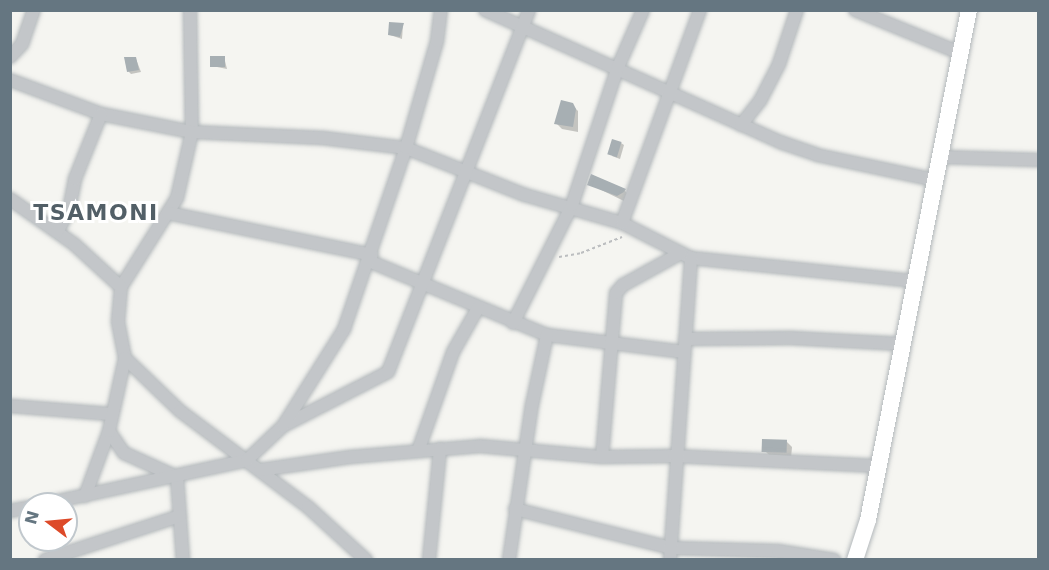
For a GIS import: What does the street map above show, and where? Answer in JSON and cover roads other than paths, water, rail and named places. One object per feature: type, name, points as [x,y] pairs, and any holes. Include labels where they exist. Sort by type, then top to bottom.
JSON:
[{"type":"main road","points":[[855,560],[868,520],[969,10]]},
{"type":"street","points":[[10,57],[22,44],[34,10]]},
{"type":"street","points":[[85,496],[109,431],[125,358],[118,322],[121,287],[177,198],[192,132],[190,10]]},
{"type":"street","points":[[78,497],[246,460],[283,426],[344,329],[406,148],[437,41],[441,10]]},
{"type":"street","points":[[485,10],[671,90],[741,125],[818,155],[935,180]]},
{"type":"street","points":[[283,426],[385,377],[520,26],[529,10]]},
{"type":"street","points":[[513,323],[572,205],[618,67],[643,10]]},
{"type":"street","points":[[622,223],[700,10]]},
{"type":"street","points":[[741,125],[760,101],[779,64],[797,10]]},
{"type":"street","points":[[855,10],[960,53]]},
{"type":"street","points":[[10,80],[101,114],[192,132],[323,138],[406,148],[465,169],[525,195],[572,205],[622,223],[686,256],[915,281]]},
{"type":"street","points":[[57,232],[69,210],[75,179],[101,114]]},
{"type":"street","points":[[940,157],[1038,160]]},
{"type":"street","points":[[10,199],[57,232],[121,287]]},
{"type":"street","points":[[168,213],[370,258],[478,308],[547,335],[612,346],[684,352]]},
{"type":"street","points":[[670,554],[674,456],[685,339],[686,256]]},
{"type":"street","points":[[603,457],[613,304],[623,285],[686,256]]},
{"type":"street","points":[[418,451],[453,352],[478,308]]},
{"type":"street","points":[[509,560],[515,509],[547,335]]},
{"type":"street","points":[[685,339],[791,338],[903,344]]},
{"type":"street","points":[[125,358],[180,411],[260,470],[357,558]]},
{"type":"street","points":[[10,406],[111,414]]},
{"type":"street","points":[[109,431],[124,453],[177,477]]},
{"type":"street","points":[[260,470],[480,446],[603,457],[674,456],[878,466]]},
{"type":"street","points":[[429,560],[440,449]]},
{"type":"street","points":[[177,477],[183,560]]},
{"type":"street","points":[[515,509],[670,554],[778,551],[834,560]]},
{"type":"street","points":[[45,560],[180,516]]},
{"type":"district","name":"TSAMONI","points":[[96,213]]}]
